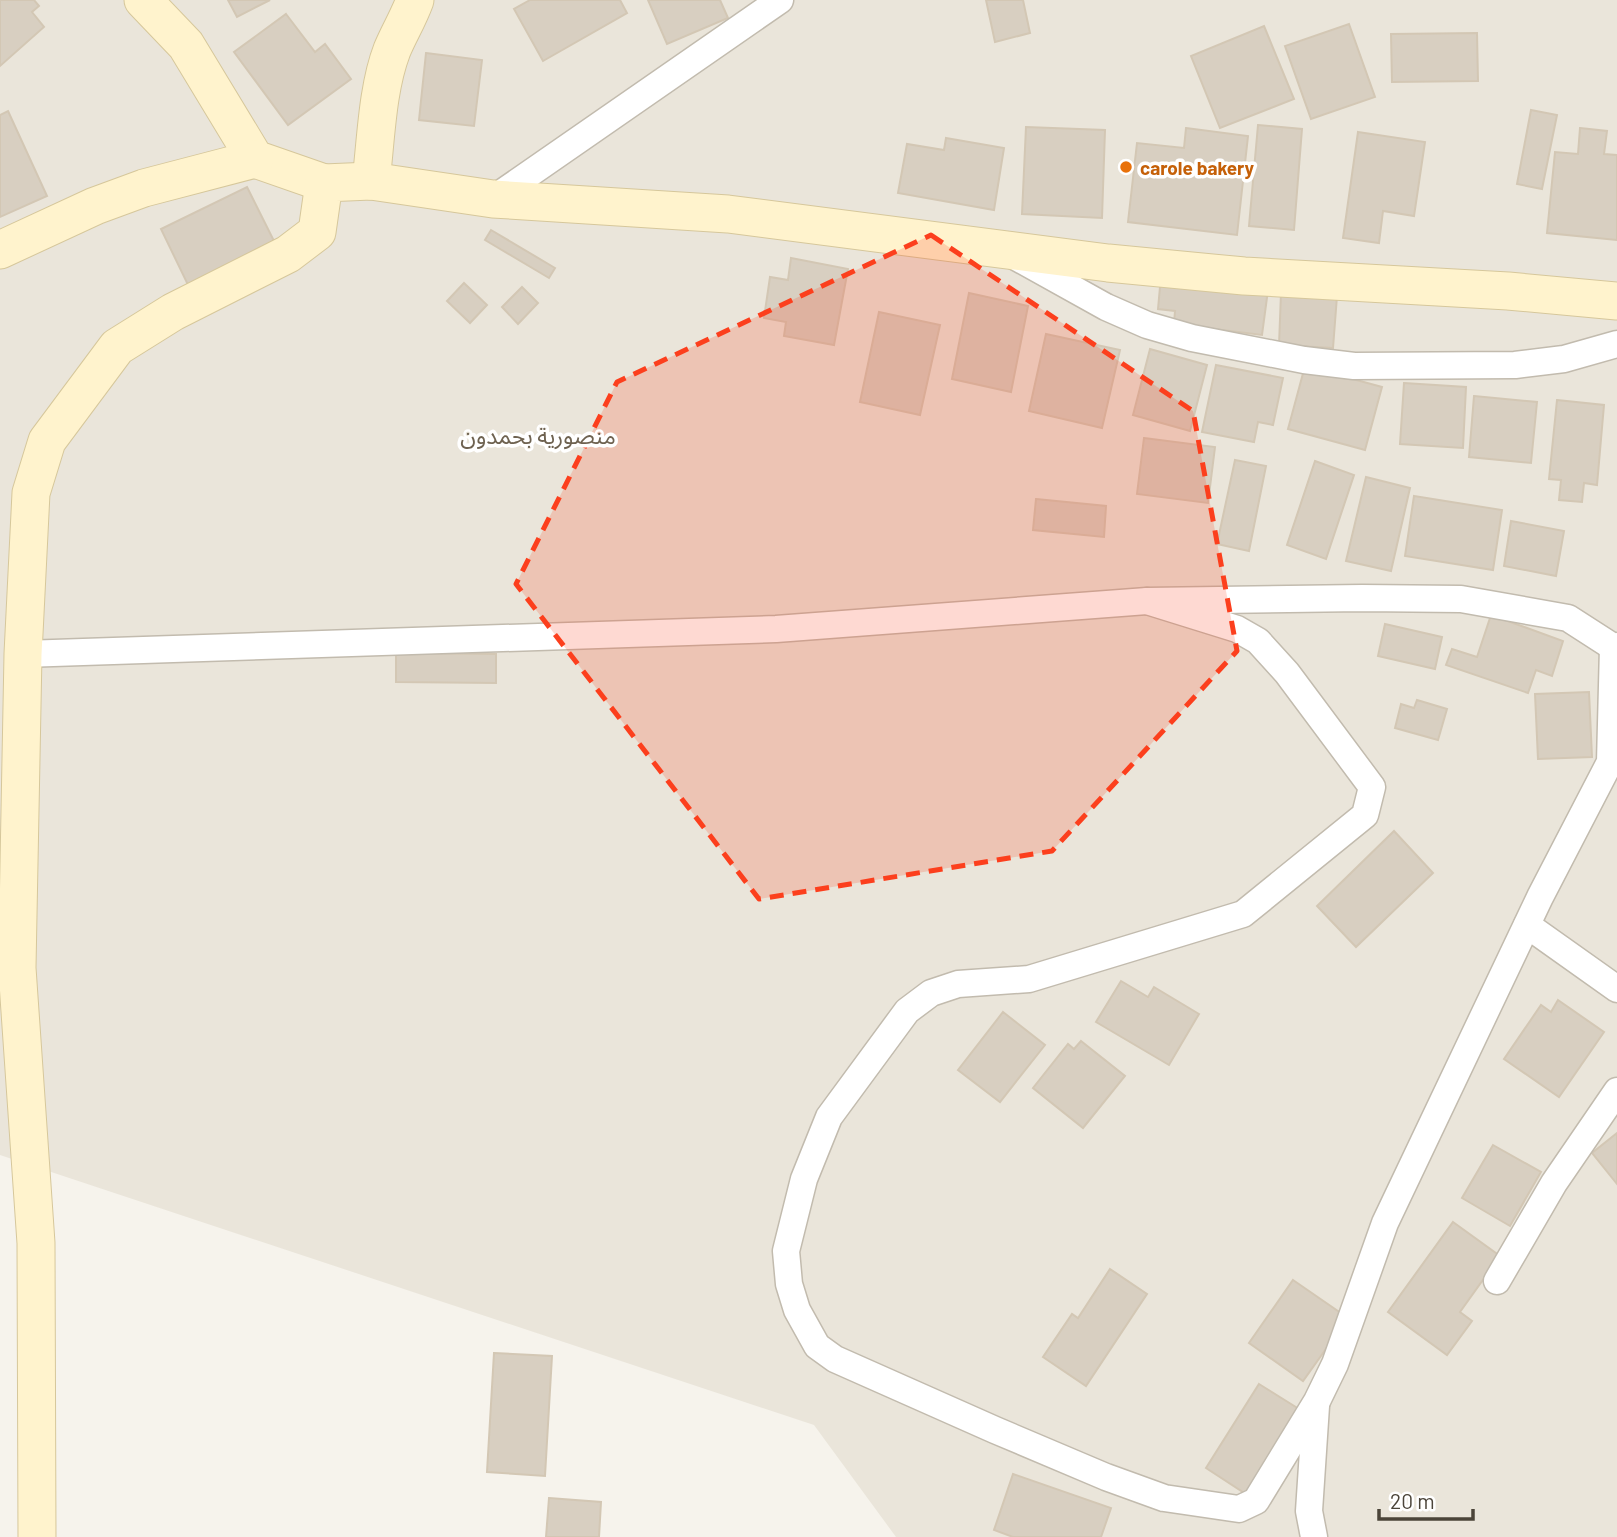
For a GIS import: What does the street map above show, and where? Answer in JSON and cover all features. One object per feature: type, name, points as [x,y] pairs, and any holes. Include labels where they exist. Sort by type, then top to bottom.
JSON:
[{"type":"main road","points":[[143,0],[186,45],[255,159]]},
{"type":"main road","points":[[371,181],[383,89],[392,51],[408,21],[415,0]]},
{"type":"main road","points":[[0,250],[95,206],[144,188],[255,159],[324,183],[371,181],[493,199],[728,214],[1108,263],[1244,276],[1508,291],[1617,301]]},
{"type":"main road","points":[[37,1537],[36,1243],[17,968],[23,654],[31,493],[47,441],[117,347],[173,312],[288,254],[317,232],[324,183]]},
{"type":"street","points":[[493,199],[780,0]]},
{"type":"street","points":[[1004,250],[1106,307],[1147,325],[1192,338],[1304,360],[1354,366],[1515,365],[1564,359],[1617,344]]},
{"type":"street","points":[[23,654],[776,629],[1147,601],[1461,599],[1568,618],[1615,647],[1610,762],[1571,833],[1385,1223],[1335,1364],[1317,1401],[1264,1489],[1250,1506],[1239,1509],[1164,1498],[1106,1477],[835,1359],[817,1346],[797,1310],[789,1284],[786,1251],[791,1226],[804,1179],[829,1117],[907,1011],[931,992],[958,984],[1029,979],[1243,914],[1365,815],[1372,787],[1287,673],[1258,641],[1237,629],[1147,601]]},
{"type":"street","points":[[1527,925],[1617,989]]},
{"type":"street","points":[[1497,1281],[1553,1183],[1617,1091]]},
{"type":"street","points":[[1314,1537],[1309,1511],[1317,1401]]},
{"type":"highlighted area","points":[[931,235],[1193,411],[1237,651],[1052,851],[759,899],[516,584],[617,382]]},
{"type":"shaded area","points":[[0,0],[1617,0],[1617,1537],[896,1537],[814,1425],[0,1155]]},
{"type":"building","points":[[0,0],[34,0],[39,6],[32,12],[44,27],[0,66]]},
{"type":"building","points":[[228,0],[270,0],[237,17]]},
{"type":"building","points":[[530,0],[620,0],[627,13],[543,61],[514,9]]},
{"type":"building","points":[[648,0],[720,0],[728,18],[667,44]]},
{"type":"building","points":[[986,0],[1023,0],[1030,33],[995,42]]},
{"type":"building","points":[[286,14],[315,52],[325,44],[351,79],[288,125],[234,52]]},
{"type":"building","points":[[1349,24],[1375,97],[1311,119],[1285,46]]},
{"type":"building","points":[[1264,26],[1294,99],[1220,128],[1191,56]]},
{"type":"building","points":[[1477,33],[1478,81],[1392,82],[1391,34]]},
{"type":"building","points":[[426,53],[482,60],[474,126],[419,120]]},
{"type":"building","points":[[1531,110],[1557,115],[1542,189],[1517,184]]},
{"type":"building","points":[[8,111],[47,196],[0,217],[0,115]]},
{"type":"building","points":[[1258,125],[1302,129],[1294,230],[1249,226]]},
{"type":"building","points":[[1026,127],[1105,130],[1102,218],[1022,214]]},
{"type":"building","points":[[1186,128],[1248,136],[1237,235],[1128,222],[1137,143],[1184,148]]},
{"type":"building","points":[[1580,128],[1607,131],[1604,154],[1617,155],[1617,240],[1547,233],[1555,152],[1578,154]]},
{"type":"building","points":[[1358,132],[1425,142],[1414,216],[1383,211],[1379,243],[1343,238]]},
{"type":"building","points":[[946,138],[1004,148],[994,210],[898,193],[907,144],[944,150]]},
{"type":"building","points":[[247,187],[277,247],[190,289],[161,229]]},
{"type":"building","points":[[491,230],[555,268],[549,278],[485,240]]},
{"type":"building","points":[[791,258],[848,269],[834,345],[784,336],[786,322],[764,318],[770,277],[788,280]]},
{"type":"building","points":[[1161,276],[1268,290],[1262,335],[1174,324],[1175,311],[1158,309]]},
{"type":"building","points":[[464,283],[487,305],[470,323],[447,301]]},
{"type":"building","points":[[522,287],[538,303],[518,324],[502,307]]},
{"type":"building","points":[[969,293],[1028,306],[1011,392],[952,379]]},
{"type":"building","points":[[1281,293],[1337,296],[1333,348],[1279,345]]},
{"type":"building","points":[[879,312],[940,325],[920,415],[860,402]]},
{"type":"building","points":[[1046,334],[1120,350],[1102,428],[1029,411]]},
{"type":"building","points":[[1150,349],[1207,365],[1190,431],[1133,415]]},
{"type":"building","points":[[1216,365],[1283,378],[1273,425],[1258,422],[1254,442],[1202,432]]},
{"type":"building","points":[[1305,366],[1382,387],[1365,450],[1288,429]]},
{"type":"building","points":[[1404,383],[1466,387],[1463,448],[1400,444]]},
{"type":"building","points":[[1474,396],[1537,402],[1531,463],[1469,457]]},
{"type":"building","points":[[1557,400],[1604,405],[1597,485],[1584,483],[1582,502],[1559,500],[1561,480],[1549,479]]},
{"type":"building","points":[[1144,438],[1215,447],[1208,503],[1137,494]]},
{"type":"building","points":[[1235,460],[1266,466],[1249,551],[1217,544]]},
{"type":"building","points":[[1315,461],[1354,475],[1326,559],[1287,545]]},
{"type":"building","points":[[1366,477],[1410,488],[1391,571],[1346,561]]},
{"type":"building","points":[[1414,496],[1502,510],[1493,570],[1405,556]]},
{"type":"building","points":[[1036,499],[1106,506],[1104,537],[1033,530]]},
{"type":"building","points":[[1511,521],[1564,531],[1556,576],[1504,566]]},
{"type":"building","points":[[1491,615],[1563,641],[1552,676],[1536,670],[1528,693],[1446,665],[1452,649],[1477,657]]},
{"type":"building","points":[[1385,624],[1442,637],[1435,669],[1378,656]]},
{"type":"building","points":[[396,653],[496,654],[496,683],[396,682]]},
{"type":"building","points":[[1589,692],[1592,757],[1538,759],[1535,694]]},
{"type":"building","points":[[1417,700],[1447,709],[1438,740],[1395,728],[1401,704],[1414,708]]},
{"type":"building","points":[[1394,831],[1433,873],[1356,947],[1317,906]]},
{"type":"building","points":[[1121,981],[1148,997],[1154,987],[1199,1014],[1169,1065],[1096,1022]]},
{"type":"building","points":[[1558,1000],[1604,1032],[1559,1097],[1504,1059],[1541,1005],[1551,1012]]},
{"type":"building","points":[[1003,1012],[1045,1045],[1000,1102],[958,1070]]},
{"type":"building","points":[[1081,1041],[1125,1076],[1083,1128],[1033,1088],[1068,1044],[1074,1049]]},
{"type":"building","points":[[1617,1133],[1617,1184],[1592,1153]]},
{"type":"building","points":[[1493,1145],[1541,1172],[1510,1226],[1462,1198]]},
{"type":"building","points":[[1453,1222],[1500,1256],[1460,1312],[1472,1321],[1447,1355],[1388,1312]]},
{"type":"building","points":[[1110,1269],[1147,1294],[1086,1386],[1043,1357],[1072,1314],[1078,1318]]},
{"type":"building","points":[[1293,1280],[1348,1318],[1303,1381],[1249,1343]]},
{"type":"building","points":[[494,1353],[552,1356],[545,1476],[487,1472]]},
{"type":"building","points":[[1259,1384],[1299,1409],[1246,1494],[1206,1468]]},
{"type":"building","points":[[1013,1474],[1111,1508],[1101,1537],[1013,1537],[994,1530]]},
{"type":"building","points":[[549,1498],[601,1502],[599,1537],[546,1537]]},
{"type":"place","name":"carole bakery","points":[[1126,167]]},
{"type":"district","name":"منصورية بحمدون","points":[[538,435]]}]
